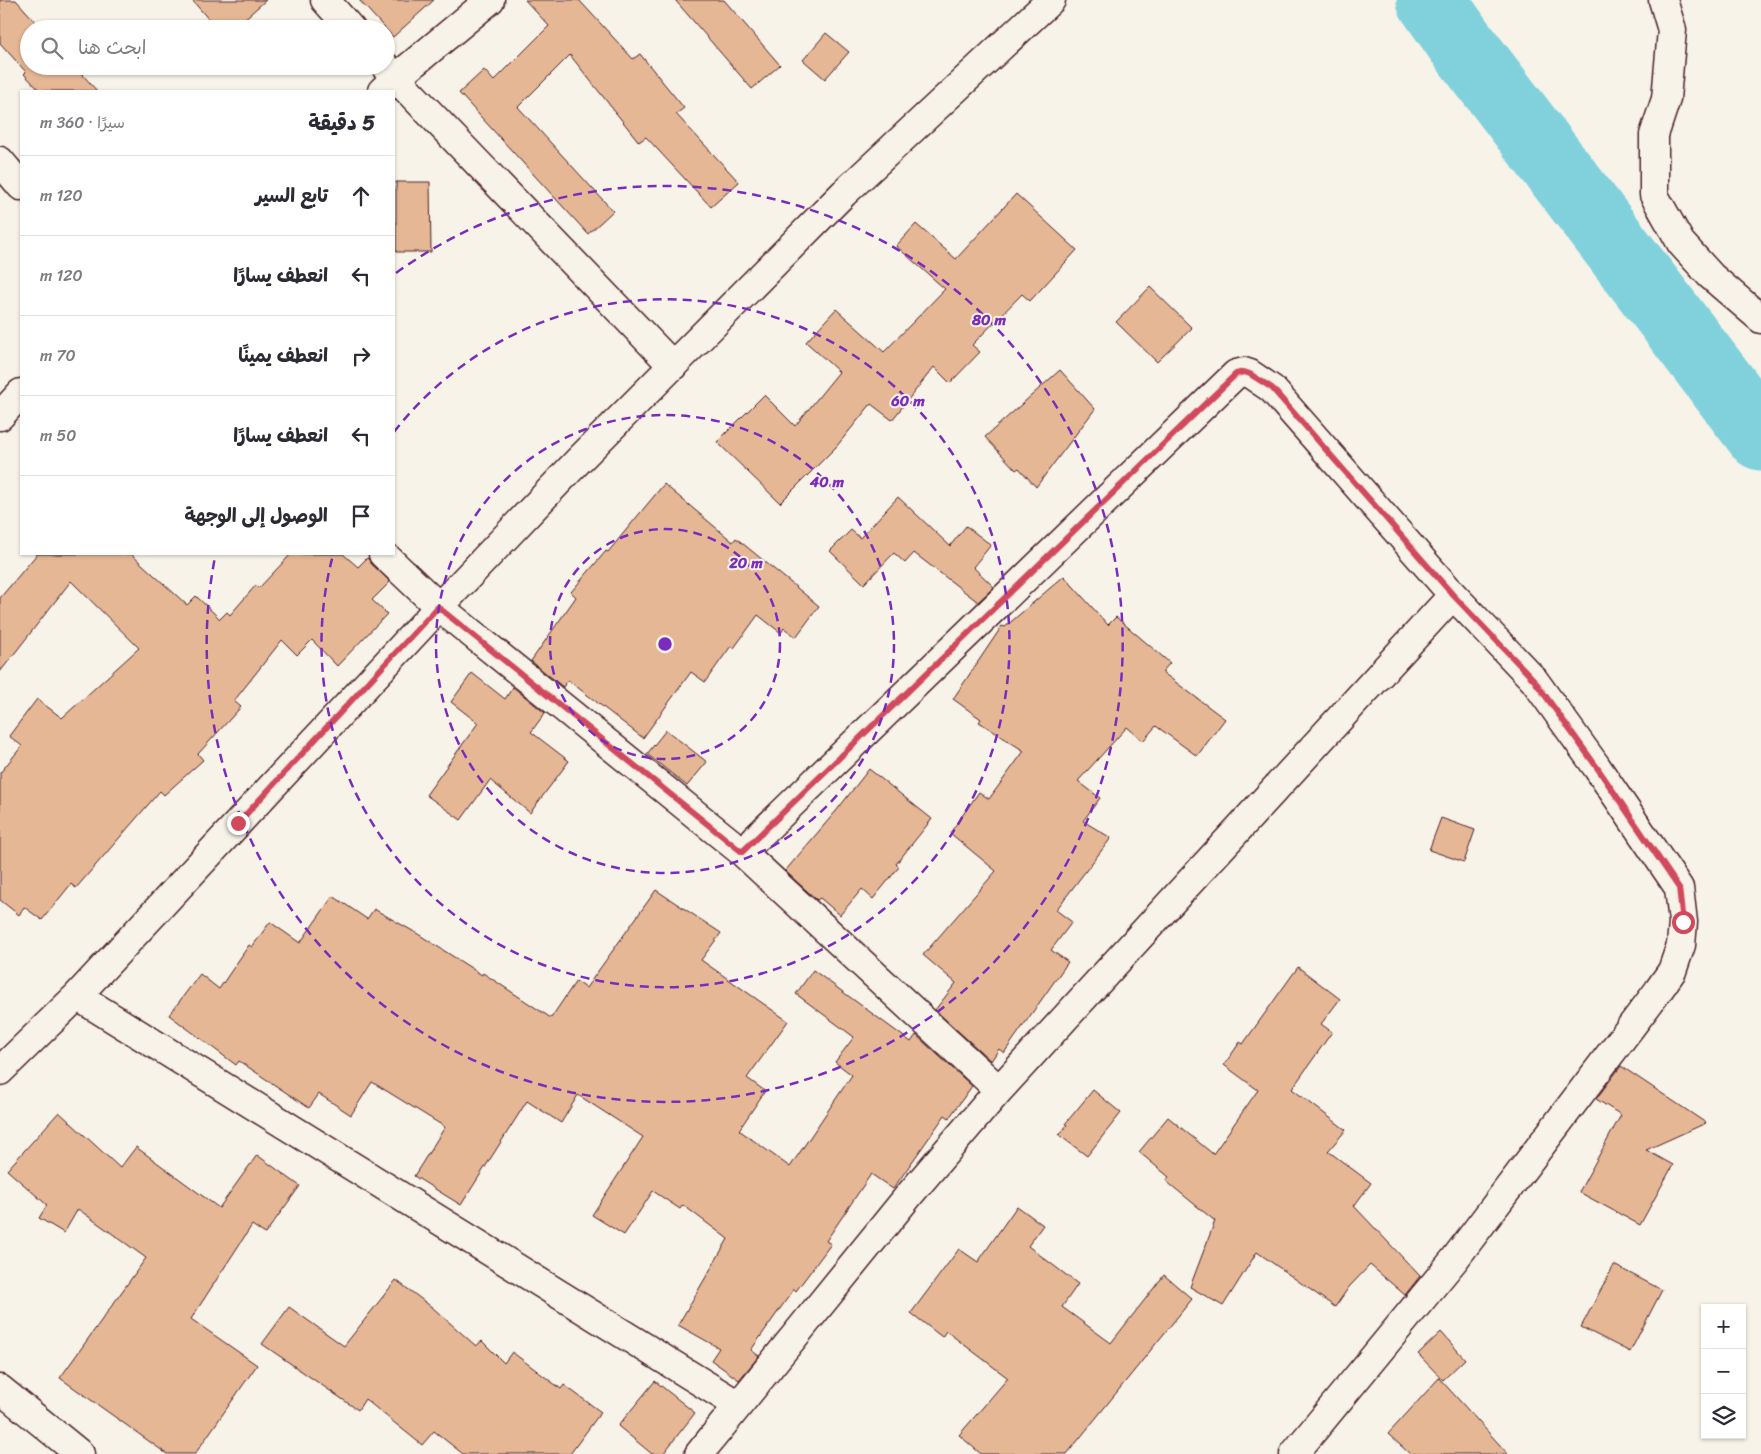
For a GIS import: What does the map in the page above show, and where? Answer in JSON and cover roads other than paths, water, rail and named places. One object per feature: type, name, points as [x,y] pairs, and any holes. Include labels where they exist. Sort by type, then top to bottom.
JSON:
[{"type":"street","points":[[325,0],[343,20]]},
{"type":"street","points":[[395,74],[490,0]]},
{"type":"street","points":[[0,1071],[77,996],[438,607],[578,461],[844,192],[1051,0]]},
{"type":"street","points":[[1663,0],[1672,30],[1666,100],[1654,135],[1654,195],[1680,244],[1711,276],[1761,319]]},
{"type":"street","points":[[388,79],[673,366]]},
{"type":"street","points":[[0,161],[20,185]]},
{"type":"street","points":[[742,852],[1236,374],[1244,372],[1250,374],[1272,388],[1453,595],[1534,680],[1596,766],[1679,888],[1683,922],[1681,945],[1672,971],[1658,991],[1466,1244],[1294,1454]]},
{"type":"street","points":[[0,416],[20,394]]},
{"type":"street","points":[[384,555],[438,607],[742,852],[999,1090]]},
{"type":"street","points":[[698,1454],[910,1194],[999,1090],[1453,595]]},
{"type":"street","points":[[77,996],[738,1405]]},
{"type":"street","points":[[0,1389],[80,1454]]},
{"type":"waterway","points":[[1431,0],[1458,39],[1761,436]]}]
